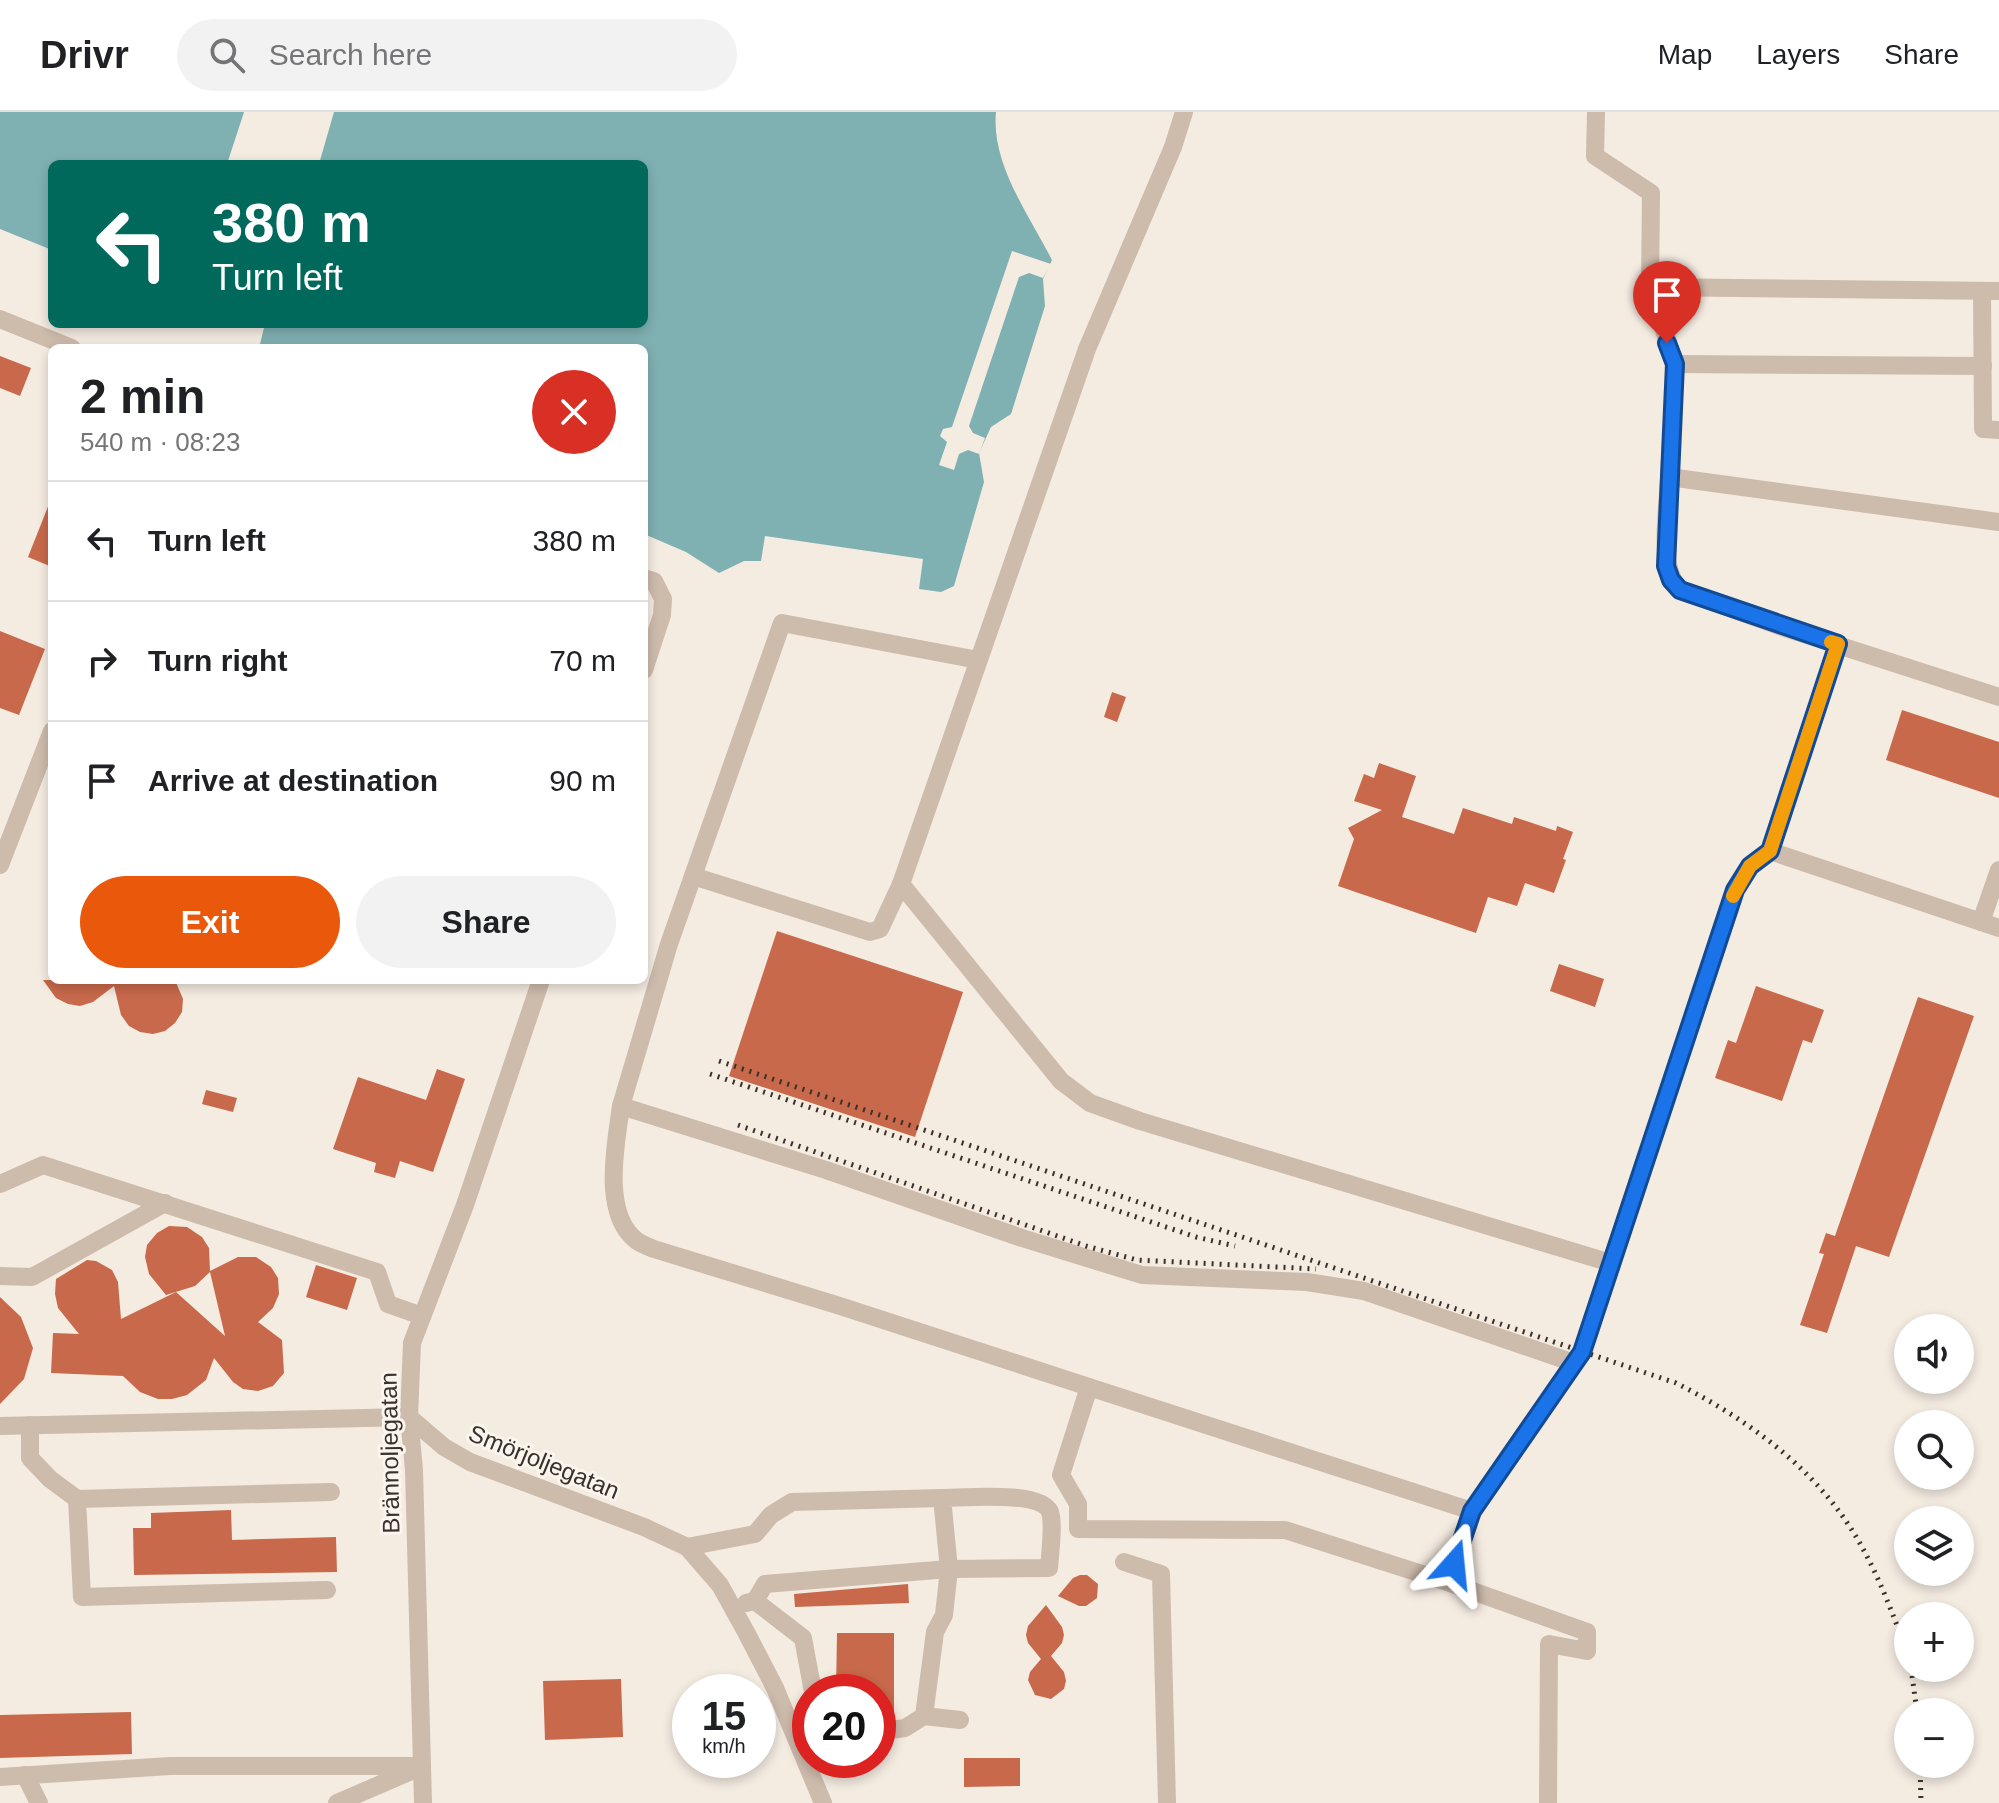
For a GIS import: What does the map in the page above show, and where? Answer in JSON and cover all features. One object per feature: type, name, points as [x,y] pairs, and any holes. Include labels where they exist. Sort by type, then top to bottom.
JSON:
[{"type":"street","points":[[693,876],[870,932],[880,929],[901,884],[1087,349],[1173,147],[1184,112]]},
{"type":"street","points":[[1596,112],[1595,156],[1651,193],[1650,287],[1675,364],[1666,566],[1671,580],[1680,590],[1999,697]]},
{"type":"street","points":[[1650,287],[1991,291],[1983,366],[1983,429],[1999,430]]},
{"type":"street","points":[[0,319],[62,344]]},
{"type":"street","points":[[1675,364],[1983,366]]},
{"type":"street","points":[[1669,477],[1999,522]]},
{"type":"street","points":[[648,579],[654,581],[663,599],[662,615],[648,658]]},
{"type":"street","points":[[978,660],[782,623],[669,944],[621,1106],[614,1197],[625,1226],[636,1240],[654,1249],[840,1306],[1472,1511]]},
{"type":"street","points":[[1450,1583],[1459,1545],[1472,1511],[1582,1352],[1735,890],[1750,866],[1770,851],[1838,644]]},
{"type":"street","points":[[0,865],[48,741]]},
{"type":"street","points":[[1770,851],[1990,925],[1999,870]]},
{"type":"street","points":[[901,884],[1061,1081],[1090,1103],[1140,1121],[1611,1263]]},
{"type":"street","name":"Brännoljegatan","points":[[423,1803],[414,1470],[409,1417],[412,1343],[465,1205],[540,984]]},
{"type":"street","points":[[621,1106],[1142,1275],[1307,1282],[1364,1291],[1574,1363]]},
{"type":"street","points":[[0,1184],[43,1165],[165,1203],[377,1272],[388,1304],[422,1316]]},
{"type":"street","points":[[0,1276],[32,1277],[165,1203]]},
{"type":"street","points":[[1089,1387],[1061,1475],[1078,1504],[1078,1529],[1285,1530],[1450,1583],[1587,1632],[1587,1651],[1549,1644],[1548,1803]]},
{"type":"street","points":[[0,1426],[409,1417]]},
{"type":"street","name":"Smörjoljegatan","points":[[409,1417],[444,1447],[470,1462],[605,1512],[687,1547],[720,1585],[775,1688],[823,1803]]},
{"type":"street","points":[[30,1425],[30,1458],[50,1479],[77,1499],[331,1492]]},
{"type":"street","points":[[924,1716],[935,1632],[944,1615],[949,1569],[942,1498]]},
{"type":"street","points":[[687,1547],[755,1534],[771,1515],[792,1502],[1028,1498],[1044,1504],[1050,1513],[1049,1568],[949,1569],[765,1584],[755,1601],[730,1606]]},
{"type":"street","points":[[77,1499],[82,1597],[327,1590]]},
{"type":"street","points":[[1124,1562],[1161,1574],[1167,1803]]},
{"type":"street","points":[[755,1601],[803,1638],[810,1674]]},
{"type":"street","points":[[896,1729],[905,1728],[924,1716],[960,1720]]},
{"type":"street","points":[[0,1777],[170,1766],[422,1766]]},
{"type":"street","points":[[337,1803],[422,1766]]},
{"type":"street","points":[[25,1775],[39,1803]]},
{"type":"water","points":[[0,112],[244,112],[228,160],[48,160],[48,248],[0,229]]},
{"type":"water","points":[[334,112],[996,112],[999,151],[1005,170],[1052,260],[1043,279],[1045,306],[1011,414],[991,427],[979,453],[984,482],[954,586],[941,592],[919,589],[923,559],[765,536],[761,561],[744,561],[719,573],[686,552],[648,536],[648,344],[260,344],[264,328],[648,328],[648,160],[320,160]]},
{"type":"pier","points":[[1012,251],[1051,264],[1043,278],[1029,273],[1019,277],[969,426],[973,433],[985,438],[979,454],[968,450],[959,454],[954,470],[939,465],[947,442],[940,436],[943,429],[952,427]]},
{"type":"building","points":[[0,356],[31,368],[20,396],[0,388]]},
{"type":"building","points":[[48,507],[48,565],[28,557]]},
{"type":"building","points":[[0,631],[45,649],[19,715],[0,708]]},
{"type":"building","points":[[1112,692],[1126,697],[1117,722],[1104,717]]},
{"type":"building","points":[[1902,710],[1999,742],[1999,798],[1886,760]]},
{"type":"building","points":[[1379,763],[1416,776],[1402,817],[1454,834],[1463,808],[1512,824],[1514,817],[1556,831],[1557,826],[1573,832],[1554,893],[1525,883],[1517,906],[1488,897],[1476,933],[1338,886],[1354,839],[1348,828],[1382,810],[1354,801],[1364,774],[1374,778]]},
{"type":"building","points":[[777,931],[963,992],[915,1137],[729,1076]]},
{"type":"building","points":[[1559,964],[1604,979],[1595,1007],[1550,991]]},
{"type":"building","points":[[43,980],[48,980],[48,984],[177,984],[183,999],[182,1012],[175,1023],[165,1031],[153,1034],[129,1026],[121,1015],[114,986],[93,1002],[80,1006],[56,998]]},
{"type":"building","points":[[1756,986],[1824,1010],[1812,1043],[1803,1040],[1782,1101],[1715,1078],[1728,1040],[1736,1043]]},
{"type":"building","points":[[1918,997],[1974,1016],[1889,1257],[1856,1246],[1827,1333],[1800,1325],[1824,1254],[1819,1253],[1826,1233],[1835,1236]]},
{"type":"building","points":[[437,1069],[465,1079],[433,1172],[400,1161],[395,1178],[374,1172],[376,1163],[333,1149],[358,1077],[426,1100]]},
{"type":"building","points":[[206,1090],[237,1098],[233,1112],[202,1104]]},
{"type":"building","points":[[169,1226],[187,1227],[202,1237],[209,1248],[210,1271],[238,1257],[256,1257],[271,1267],[278,1278],[279,1294],[273,1308],[258,1322],[282,1340],[284,1373],[273,1386],[258,1391],[243,1389],[233,1382],[214,1358],[206,1380],[187,1395],[172,1399],[158,1399],[140,1392],[123,1376],[51,1373],[53,1333],[79,1334],[58,1308],[56,1279],[87,1260],[96,1261],[112,1270],[118,1282],[121,1319],[176,1292],[225,1336],[210,1272],[195,1286],[166,1295],[149,1274],[145,1257],[147,1245],[157,1233]]},
{"type":"building","points":[[316,1265],[357,1278],[347,1310],[306,1297]]},
{"type":"building","points":[[0,1297],[21,1317],[33,1348],[24,1379],[0,1404]]},
{"type":"building","points":[[231,1510],[232,1540],[336,1537],[337,1572],[134,1575],[133,1528],[151,1528],[151,1513]]},
{"type":"building","points":[[1087,1575],[1098,1584],[1097,1598],[1086,1606],[1058,1596],[1073,1578]]},
{"type":"building","points":[[908,1584],[909,1603],[795,1607],[794,1594]]},
{"type":"building","points":[[1046,1605],[1062,1627],[1064,1635],[1062,1643],[1051,1656],[1064,1672],[1066,1681],[1064,1689],[1051,1699],[1035,1695],[1028,1680],[1030,1672],[1041,1659],[1028,1643],[1028,1626]]},
{"type":"building","points":[[837,1633],[894,1633],[894,1674],[836,1674]]},
{"type":"building","points":[[621,1679],[623,1737],[545,1740],[543,1681]]},
{"type":"building","points":[[131,1712],[132,1754],[0,1758],[0,1715]]},
{"type":"building","points":[[964,1758],[1020,1758],[1020,1786],[964,1787]]},
{"type":"railway","points":[[719,1061],[1676,1383],[1747,1425],[1811,1478],[1856,1537],[1894,1619]]},
{"type":"railway","points":[[710,1074],[1196,1237],[1235,1246]]},
{"type":"railway","points":[[738,1125],[1086,1246],[1137,1260],[1316,1269]]},
{"type":"railway","points":[[1913,1682],[1915,1698]]},
{"type":"railway","points":[[1920,1778],[1921,1803]]},
{"type":"slow traffic","points":[[1733,896],[1750,866],[1770,851],[1838,644],[1831,642]]},
{"type":"route","points":[[1454,1564],[1472,1511],[1582,1352],[1735,890],[1750,866],[1770,851],[1838,644],[1680,590],[1671,580],[1666,566],[1675,364],[1667,343]]}]
